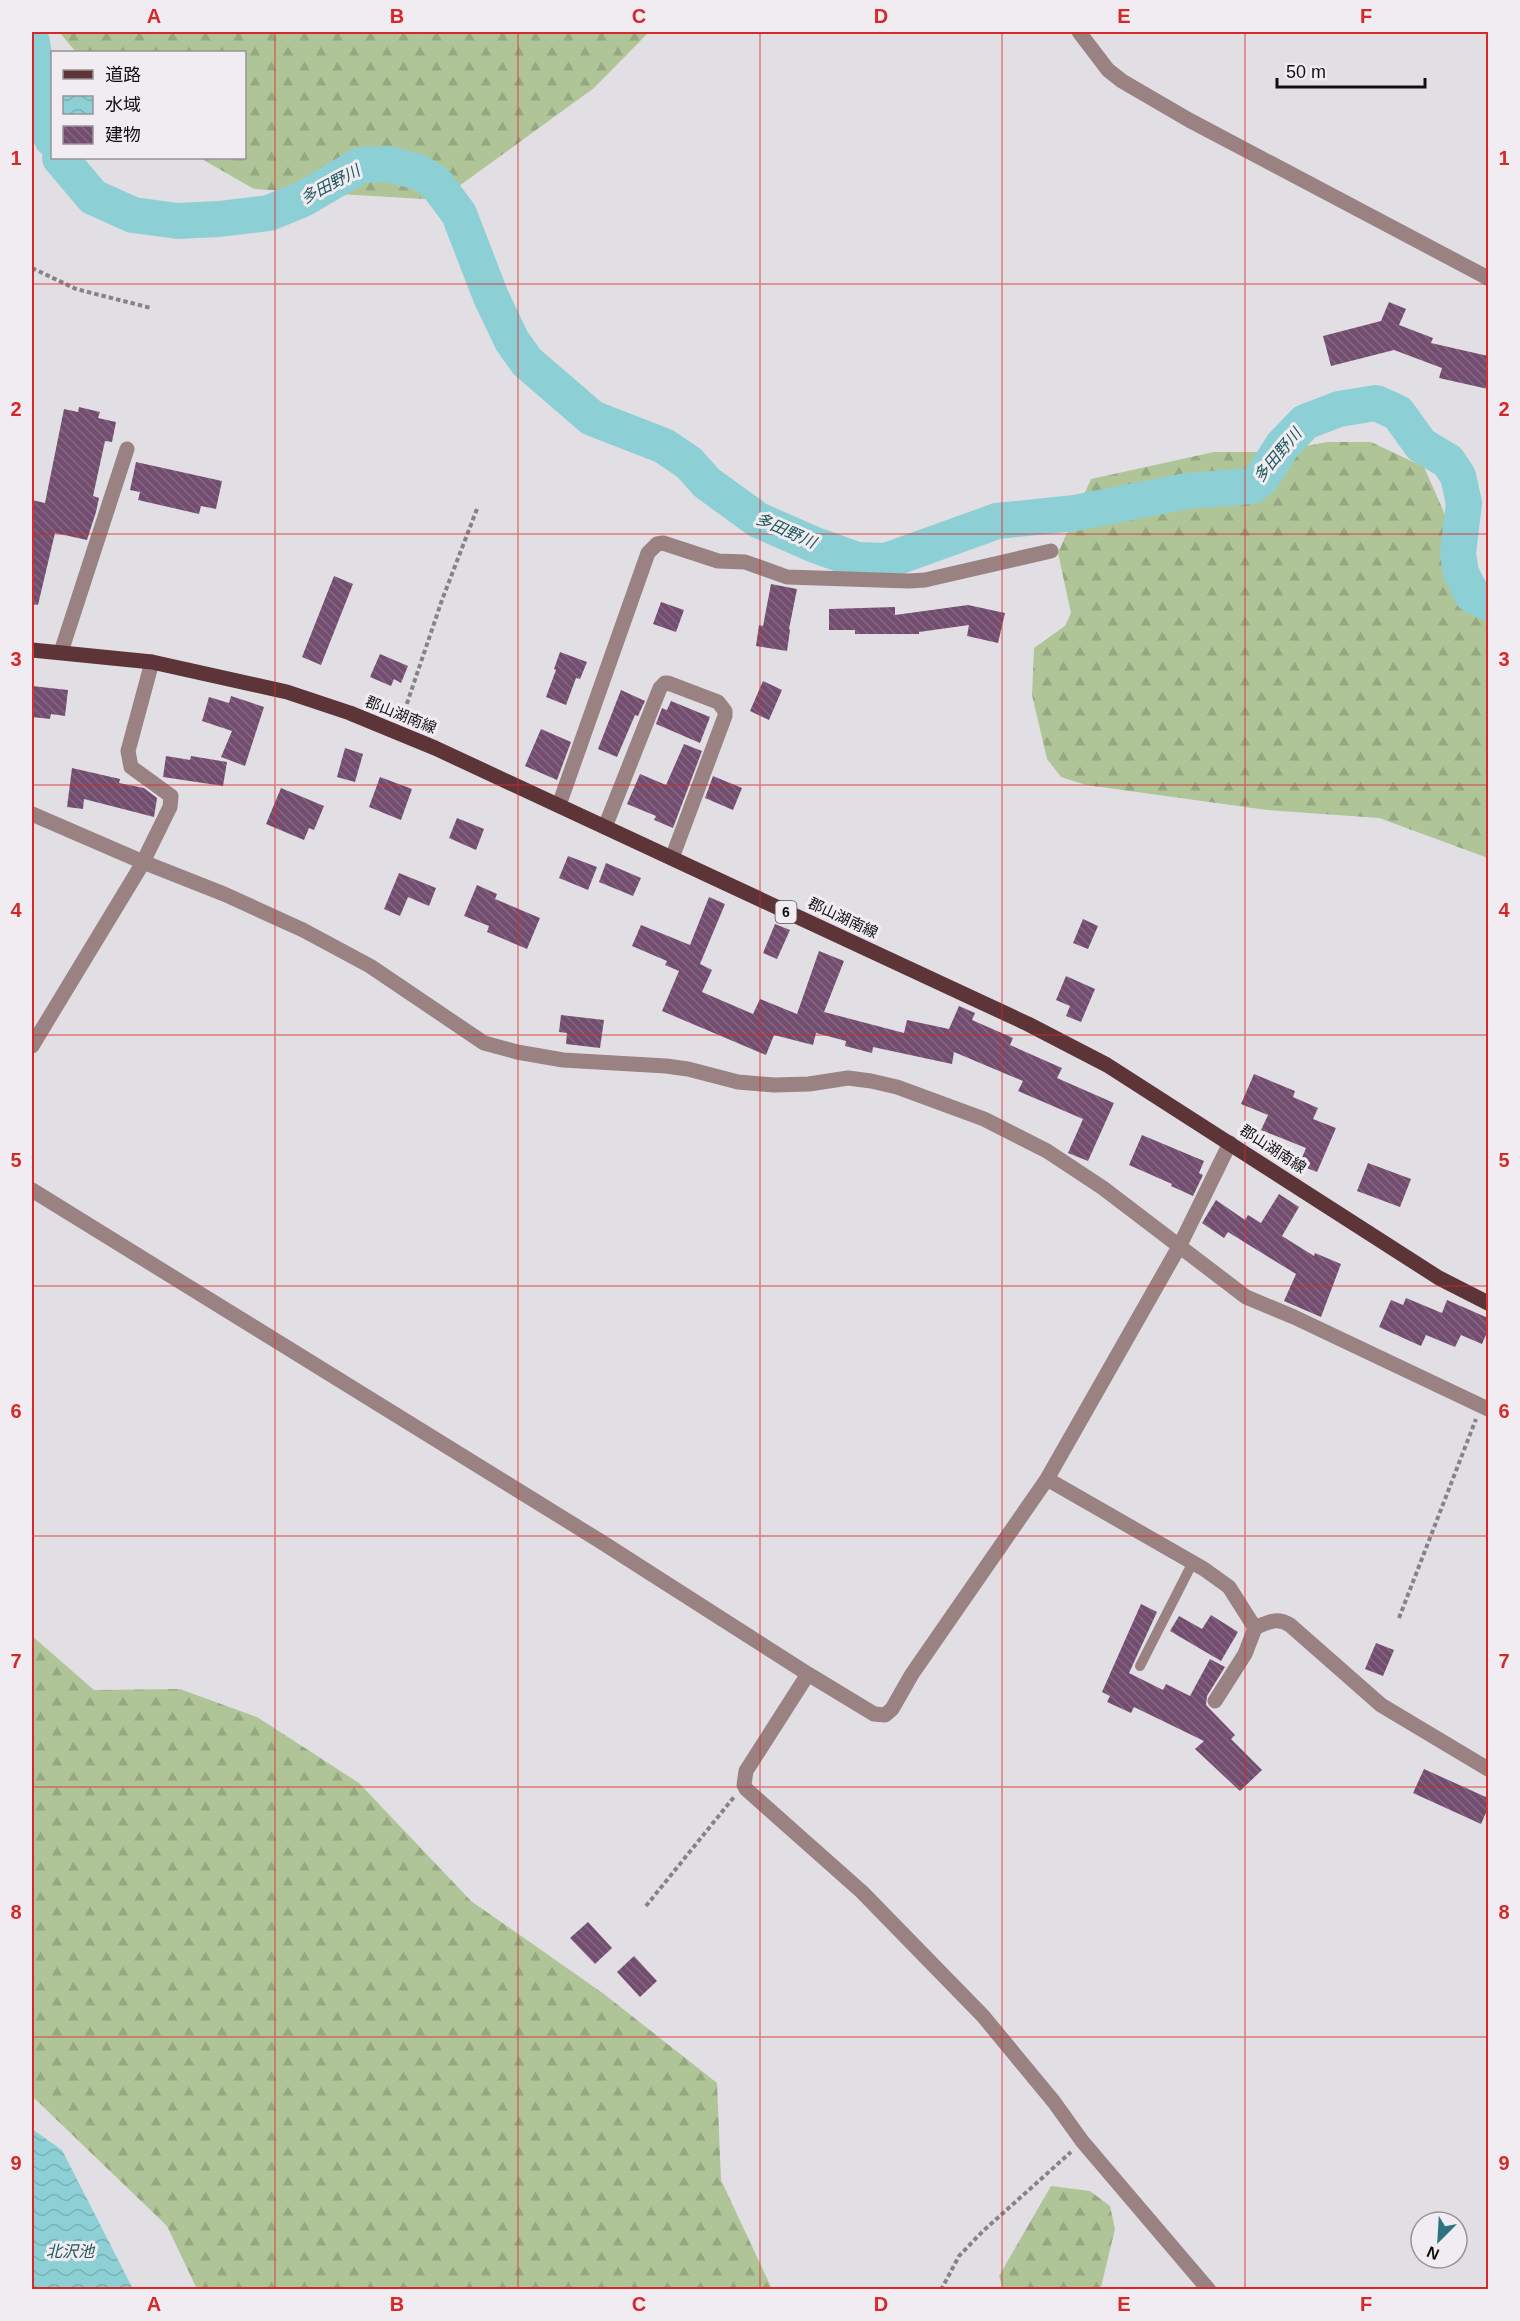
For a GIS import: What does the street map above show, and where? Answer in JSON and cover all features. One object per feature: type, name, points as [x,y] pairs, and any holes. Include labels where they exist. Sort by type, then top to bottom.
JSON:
[{"type":"main road","name":"郡山湖南線","points":[[32,650],[152,662],[287,692],[396,732],[1028,1024],[1107,1065],[1439,1278],[1488,1303]]},
{"type":"street","points":[[1079,32],[1108,70],[1122,81],[1199,126],[1488,278]]},
{"type":"street","points":[[61,652],[127,449]]},
{"type":"street","points":[[558,805],[648,553],[657,544],[663,543],[718,561],[745,562],[787,577],[909,581],[925,580],[1051,551]]},
{"type":"street","points":[[32,1046],[143,862],[171,802],[171,796],[166,791],[130,767],[129,763],[128,751],[152,662]]},
{"type":"street","points":[[605,827],[660,688],[668,683],[718,702],[725,711],[725,716],[672,858]]},
{"type":"street","points":[[32,814],[303,930],[370,966],[484,1043],[517,1053],[562,1060],[666,1066],[738,1082],[774,1085],[809,1084],[848,1078],[897,1087],[984,1119],[1047,1151],[1103,1188],[1246,1297],[1294,1317],[1485,1407]]},
{"type":"street","points":[[32,1190],[590,1535],[808,1674],[874,1714],[885,1714],[892,1708],[912,1674],[1047,1479],[1180,1245],[1230,1143]]},
{"type":"street","points":[[1047,1479],[1192,1562],[1229,1587],[1255,1628]]},
{"type":"street","points":[[1215,1701],[1245,1654],[1255,1628],[1282,1620],[1381,1706],[1488,1769]]},
{"type":"street","points":[[808,1674],[746,1771],[744,1785],[754,1798],[862,1892],[983,2016],[1054,2102],[1082,2141],[1209,2289]]},
{"type":"lane","points":[[1140,1666],[1192,1562]]},
{"type":"path","points":[[32,268],[76,290],[151,308]]},
{"type":"path","points":[[396,732],[442,600],[477,509]]},
{"type":"path","points":[[1399,1618],[1485,1407]]},
{"type":"path","points":[[646,1906],[744,1785]]},
{"type":"path","points":[[942,2289],[959,2256],[983,2230],[1082,2141]]},
{"type":"green space","points":[[59,32],[649,32],[594,88],[440,200],[254,189],[202,159],[246,159],[246,51],[75,51]]},
{"type":"green space","points":[[1327,442],[1371,442],[1424,467],[1443,510],[1460,563],[1488,583],[1488,858],[1379,818],[1267,810],[1086,785],[1061,777],[1047,759],[1032,695],[1034,648],[1065,626],[1071,613],[1058,553],[1091,479],[1214,452],[1276,452]]},
{"type":"green space","points":[[32,1636],[94,1690],[180,1689],[257,1717],[359,1783],[471,1901],[604,1994],[717,2083],[721,2180],[772,2289],[197,2289],[167,2226],[32,2096]]},
{"type":"green space","points":[[1051,2186],[1090,2191],[1110,2206],[1115,2229],[1102,2289],[1003,2289],[999,2276]]},
{"type":"water","name":"北沢池","points":[[32,2129],[62,2150],[133,2289],[32,2289]]},
{"type":"building","points":[[1389,302],[1406,309],[1399,325],[1433,338],[1431,343],[1488,356],[1488,389],[1439,378],[1442,368],[1394,350],[1331,366],[1323,336],[1381,321]]},
{"type":"building","points":[[79,407],[100,412],[98,418],[116,422],[112,442],[105,441],[93,496],[99,498],[96,512],[87,540],[55,533],[38,605],[32,604],[32,500],[45,503],[64,409],[78,412]]},
{"type":"building","points":[[136,462],[222,481],[216,509],[201,506],[199,514],[138,500],[140,492],[130,490]]},
{"type":"building","points":[[334,576],[353,584],[321,665],[302,657]]},
{"type":"building","points":[[771,584],[797,589],[787,651],[756,646],[759,625],[763,626]]},
{"type":"building","points":[[661,602],[684,610],[676,632],[653,624]]},
{"type":"building","points":[[968,605],[1005,613],[998,643],[967,636],[969,625],[919,632],[919,634],[855,634],[855,630],[829,630],[829,609],[895,607],[895,615]]},
{"type":"building","points":[[560,652],[587,662],[580,679],[576,678],[566,705],[546,697]]},
{"type":"building","points":[[380,654],[408,666],[401,683],[394,679],[391,686],[370,677]]},
{"type":"building","points":[[763,681],[782,690],[769,720],[750,711]]},
{"type":"building","points":[[32,686],[68,690],[65,716],[51,714],[50,719],[32,717]]},
{"type":"building","points":[[621,690],[645,701],[638,716],[635,715],[617,757],[598,749]]},
{"type":"building","points":[[231,696],[264,707],[245,766],[221,757],[232,731],[202,721],[209,697],[229,703]]},
{"type":"building","points":[[671,701],[710,717],[700,743],[656,724],[662,708],[667,710]]},
{"type":"building","points":[[541,729],[571,742],[557,780],[525,766]]},
{"type":"building","points":[[684,744],[702,751],[673,828],[654,820],[656,816],[627,804],[640,774],[666,785]]},
{"type":"building","points":[[345,748],[363,754],[355,782],[337,777]]},
{"type":"building","points":[[166,756],[190,760],[191,756],[227,762],[223,786],[163,777]]},
{"type":"building","points":[[72,768],[120,779],[119,783],[144,788],[157,798],[154,817],[84,799],[83,809],[67,807]]},
{"type":"building","points":[[713,776],[742,788],[733,810],[705,798]]},
{"type":"building","points":[[380,777],[412,789],[401,820],[369,807]]},
{"type":"building","points":[[281,788],[324,806],[314,830],[309,828],[304,840],[266,824]]},
{"type":"building","points":[[457,818],[484,829],[476,850],[449,838]]},
{"type":"building","points":[[568,856],[597,867],[588,890],[559,878]]},
{"type":"building","points":[[606,863],[641,878],[633,896],[599,882]]},
{"type":"building","points":[[399,873],[436,888],[429,906],[408,897],[400,916],[384,909]]},
{"type":"building","points":[[477,885],[497,894],[495,899],[540,918],[527,949],[487,932],[489,926],[464,916]]},
{"type":"building","points":[[709,897],[725,904],[700,964],[712,970],[702,992],[753,1014],[760,999],[797,1014],[819,951],[844,961],[824,1012],[904,1033],[907,1020],[949,1029],[959,1006],[975,1013],[972,1020],[1013,1038],[1010,1045],[1062,1068],[1057,1078],[1114,1103],[1088,1161],[1068,1153],[1083,1119],[1018,1091],[1023,1081],[954,1052],[952,1064],[873,1047],[872,1053],[845,1046],[846,1041],[816,1033],[813,1045],[774,1035],[766,1055],[662,1011],[679,971],[665,965],[667,961],[632,946],[641,925],[690,945]]},
{"type":"building","points":[[1083,919],[1098,926],[1088,949],[1073,943]]},
{"type":"building","points":[[775,924],[790,930],[777,959],[763,953]]},
{"type":"building","points":[[1066,976],[1095,989],[1081,1022],[1066,1016],[1070,1006],[1056,1000]]},
{"type":"building","points":[[561,1015],[604,1020],[600,1048],[566,1044],[567,1033],[559,1032]]},
{"type":"building","points":[[1254,1074],[1295,1091],[1293,1097],[1318,1108],[1313,1119],[1336,1128],[1317,1172],[1299,1165],[1306,1148],[1261,1130],[1268,1115],[1241,1104]]},
{"type":"building","points":[[1142,1135],[1204,1161],[1199,1173],[1203,1175],[1193,1196],[1129,1165]]},
{"type":"building","points":[[1368,1163],[1411,1179],[1400,1207],[1357,1191]]},
{"type":"building","points":[[1279,1194],[1299,1207],[1282,1236],[1314,1256],[1315,1253],[1341,1264],[1321,1317],[1284,1301],[1296,1274],[1228,1232],[1224,1238],[1202,1223],[1216,1200],[1245,1220],[1248,1215],[1261,1223]]},
{"type":"building","points":[[1406,1298],[1442,1313],[1447,1300],[1488,1318],[1488,1330],[1482,1344],[1461,1335],[1455,1347],[1426,1335],[1421,1346],[1379,1327],[1391,1300],[1403,1305]]},
{"type":"building","points":[[1141,1604],[1157,1612],[1129,1673],[1163,1690],[1166,1684],[1190,1696],[1210,1659],[1225,1667],[1207,1696],[1206,1705],[1235,1735],[1231,1739],[1262,1770],[1240,1791],[1195,1749],[1204,1741],[1134,1707],[1131,1713],[1107,1702],[1110,1696],[1102,1692]]},
{"type":"building","points":[[1211,1615],[1238,1632],[1221,1661],[1170,1631],[1179,1616],[1202,1629]]},
{"type":"building","points":[[1376,1643],[1394,1650],[1383,1676],[1365,1669]]},
{"type":"building","points":[[1424,1769],[1488,1798],[1488,1808],[1481,1824],[1413,1793]]},
{"type":"building","points":[[588,1922],[612,1948],[595,1964],[570,1938]]},
{"type":"building","points":[[634,1956],[657,1981],[640,1997],[617,1972]]},
{"type":"waterway","name":"多田野川","points":[[32,42],[44,119],[51,136]]},
{"type":"waterway","name":"多田野川","points":[[61,159],[93,197],[133,215],[178,221],[269,213],[303,199],[361,165],[388,164],[419,172],[436,183],[459,214],[491,297],[512,341],[527,362],[592,418],[664,446],[689,463],[707,483],[758,520],[815,545],[857,560],[886,561],[997,521],[1075,513],[1187,491],[1252,486],[1262,478],[1282,446],[1305,422],[1339,409],[1376,403],[1398,413],[1421,445],[1448,461],[1458,476],[1464,503],[1458,553],[1461,573],[1473,596],[1488,603]]}]
